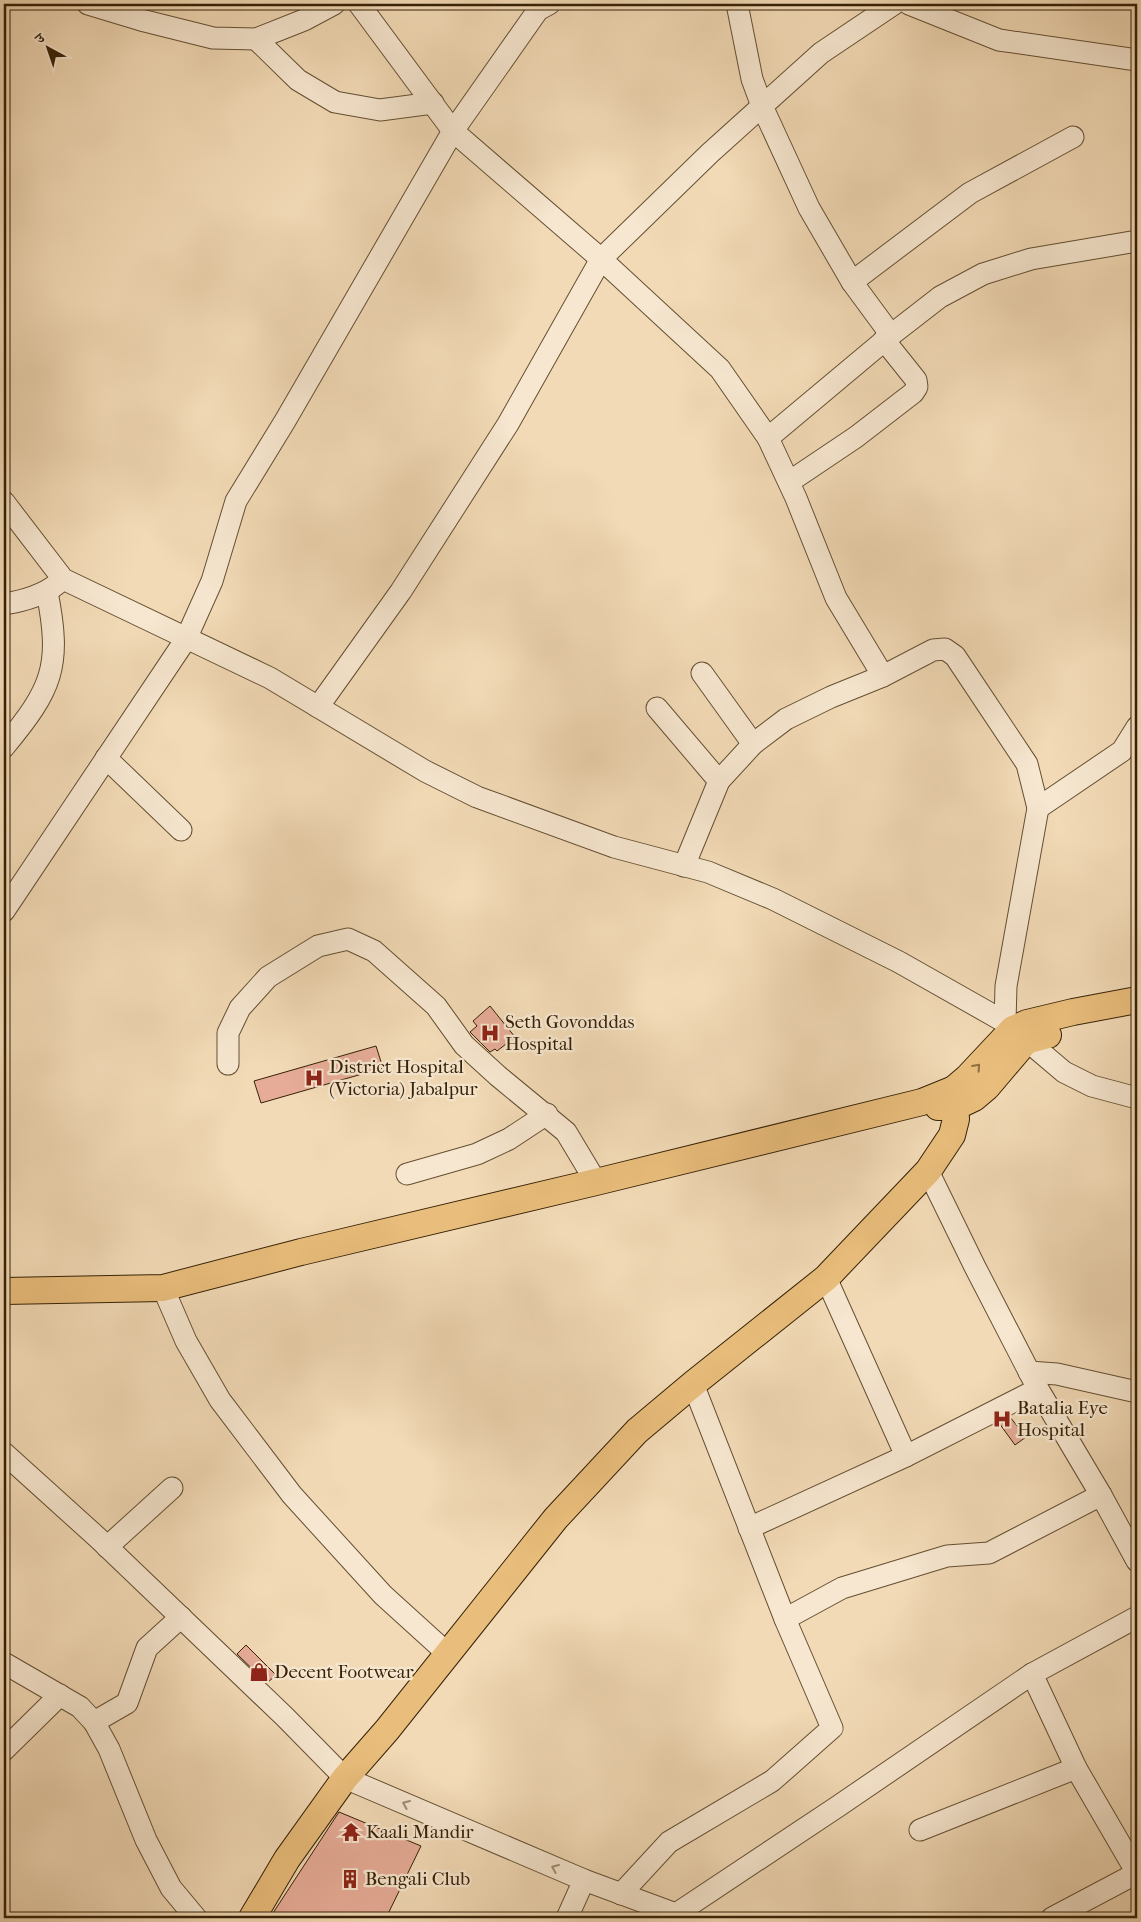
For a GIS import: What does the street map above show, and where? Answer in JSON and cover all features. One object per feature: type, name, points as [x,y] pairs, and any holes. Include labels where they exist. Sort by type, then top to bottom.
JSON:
[{"type":"main road","points":[[4,1291],[163,1288],[301,1252],[922,1102],[937,1107],[954,1098],[974,1098],[987,1087],[1015,1030],[1027,1023],[1137,1000]]},
{"type":"main road","points":[[1015,1030],[1086,1026],[1137,1017]]},
{"type":"main road","points":[[252,1918],[287,1859],[345,1778],[387,1730],[556,1518],[637,1432],[693,1384],[826,1278],[928,1170],[952,1135],[956,1119],[954,1098]]},
{"type":"street","points":[[88,4],[135,12],[213,38],[256,38],[304,20],[334,4]]},
{"type":"street","points":[[359,4],[453,131],[601,259],[720,369],[768,438],[789,482],[836,598],[883,676]]},
{"type":"street","points":[[4,911],[186,639],[212,581],[236,501],[285,421],[453,131],[538,10],[549,4]]},
{"type":"street","points":[[737,4],[752,79],[762,106],[809,208],[852,282],[916,380],[917,387],[913,393],[856,437],[789,482]]},
{"type":"street","points":[[318,707],[401,591],[508,424],[601,259],[710,153],[822,53],[894,4]]},
{"type":"street","points":[[909,4],[999,40],[1137,60]]},
{"type":"street","points":[[256,38],[298,80],[335,102],[380,110],[433,103]]},
{"type":"street","points":[[852,282],[970,192],[1073,137]]},
{"type":"street","points":[[768,438],[888,337],[940,297],[983,274],[1031,259],[1137,241]]},
{"type":"street","points":[[4,502],[55,585],[53,622],[54,660],[47,685],[37,706],[4,747]]},
{"type":"street","points":[[4,604],[19,602],[55,585],[186,639],[270,678],[425,771],[477,797],[614,847],[708,872],[773,899],[899,962],[1015,1030],[1071,1076],[1092,1086],[1137,1098]]},
{"type":"street","points":[[684,866],[719,781],[753,744],[786,719],[831,697],[883,676],[933,650],[945,649],[955,656],[1027,764],[1038,808],[1006,986],[1015,1030]]},
{"type":"street","points":[[702,673],[753,744]]},
{"type":"street","points":[[657,708],[689,748],[719,781]]},
{"type":"street","points":[[1038,808],[1122,751],[1137,727]]},
{"type":"street","points":[[106,758],[181,830]]},
{"type":"street","points":[[228,1064],[228,1034],[240,1008],[268,978],[318,946],[348,938],[374,951],[436,1006],[464,1044],[498,1076],[547,1114],[566,1132],[596,1182]]},
{"type":"street","points":[[407,1174],[477,1154],[509,1139],[547,1114]]},
{"type":"street","points":[[928,1170],[975,1267],[1034,1380],[1137,1561]]},
{"type":"street","points":[[826,1278],[906,1456]]},
{"type":"street","points":[[163,1288],[186,1341],[220,1400],[292,1495],[383,1595],[448,1654]]},
{"type":"street","points":[[749,1528],[906,1456],[1034,1380],[1057,1374],[1137,1392]]},
{"type":"street","points":[[621,1894],[669,1842],[772,1781],[832,1728],[785,1619],[693,1384]]},
{"type":"street","points":[[4,1453],[181,1617],[345,1778],[584,1880],[679,1916],[1032,1674],[1137,1617]]},
{"type":"street","points":[[107,1547],[172,1488]]},
{"type":"street","points":[[785,1619],[842,1588],[947,1556],[989,1553],[1100,1495]]},
{"type":"street","points":[[94,1722],[127,1703],[147,1648],[181,1617]]},
{"type":"street","points":[[4,1664],[60,1695],[80,1708],[94,1722],[109,1749],[146,1840],[166,1880],[196,1918]]},
{"type":"street","points":[[1032,1674],[1076,1768],[1137,1873],[1052,1918]]},
{"type":"street","points":[[4,1750],[60,1695]]},
{"type":"street","points":[[920,1830],[1076,1768]]},
{"type":"street","points":[[567,1918],[584,1880]]},
{"type":"building","points":[[490,1006],[515,1037],[497,1051],[495,1049],[490,1052],[470,1032],[477,1026],[473,1021]]},
{"type":"building","points":[[376,1046],[383,1068],[261,1103],[254,1081]]},
{"type":"building","points":[[1010,1417],[1026,1437],[1015,1445],[999,1423]]},
{"type":"building","points":[[246,1645],[276,1675],[267,1683],[237,1654]]},
{"type":"building","name":"Bengali Club","points":[[339,1812],[421,1846],[386,1918],[283,1918],[273,1913]]},
{"type":"place","name":"Seth Govonddas Hospital","points":[[490,1033]]},
{"type":"place","name":"District Hospital (Victoria) Jabalpur","points":[[314,1078]]},
{"type":"place","name":"Batalia Eye Hospital","points":[[1002,1419]]},
{"type":"place","name":"Decent Footwear","points":[[259,1672]]},
{"type":"place","name":"Kaali Mandir","points":[[351,1832]]},
{"type":"place","name":"Bengali Club","points":[[350,1879]]}]
